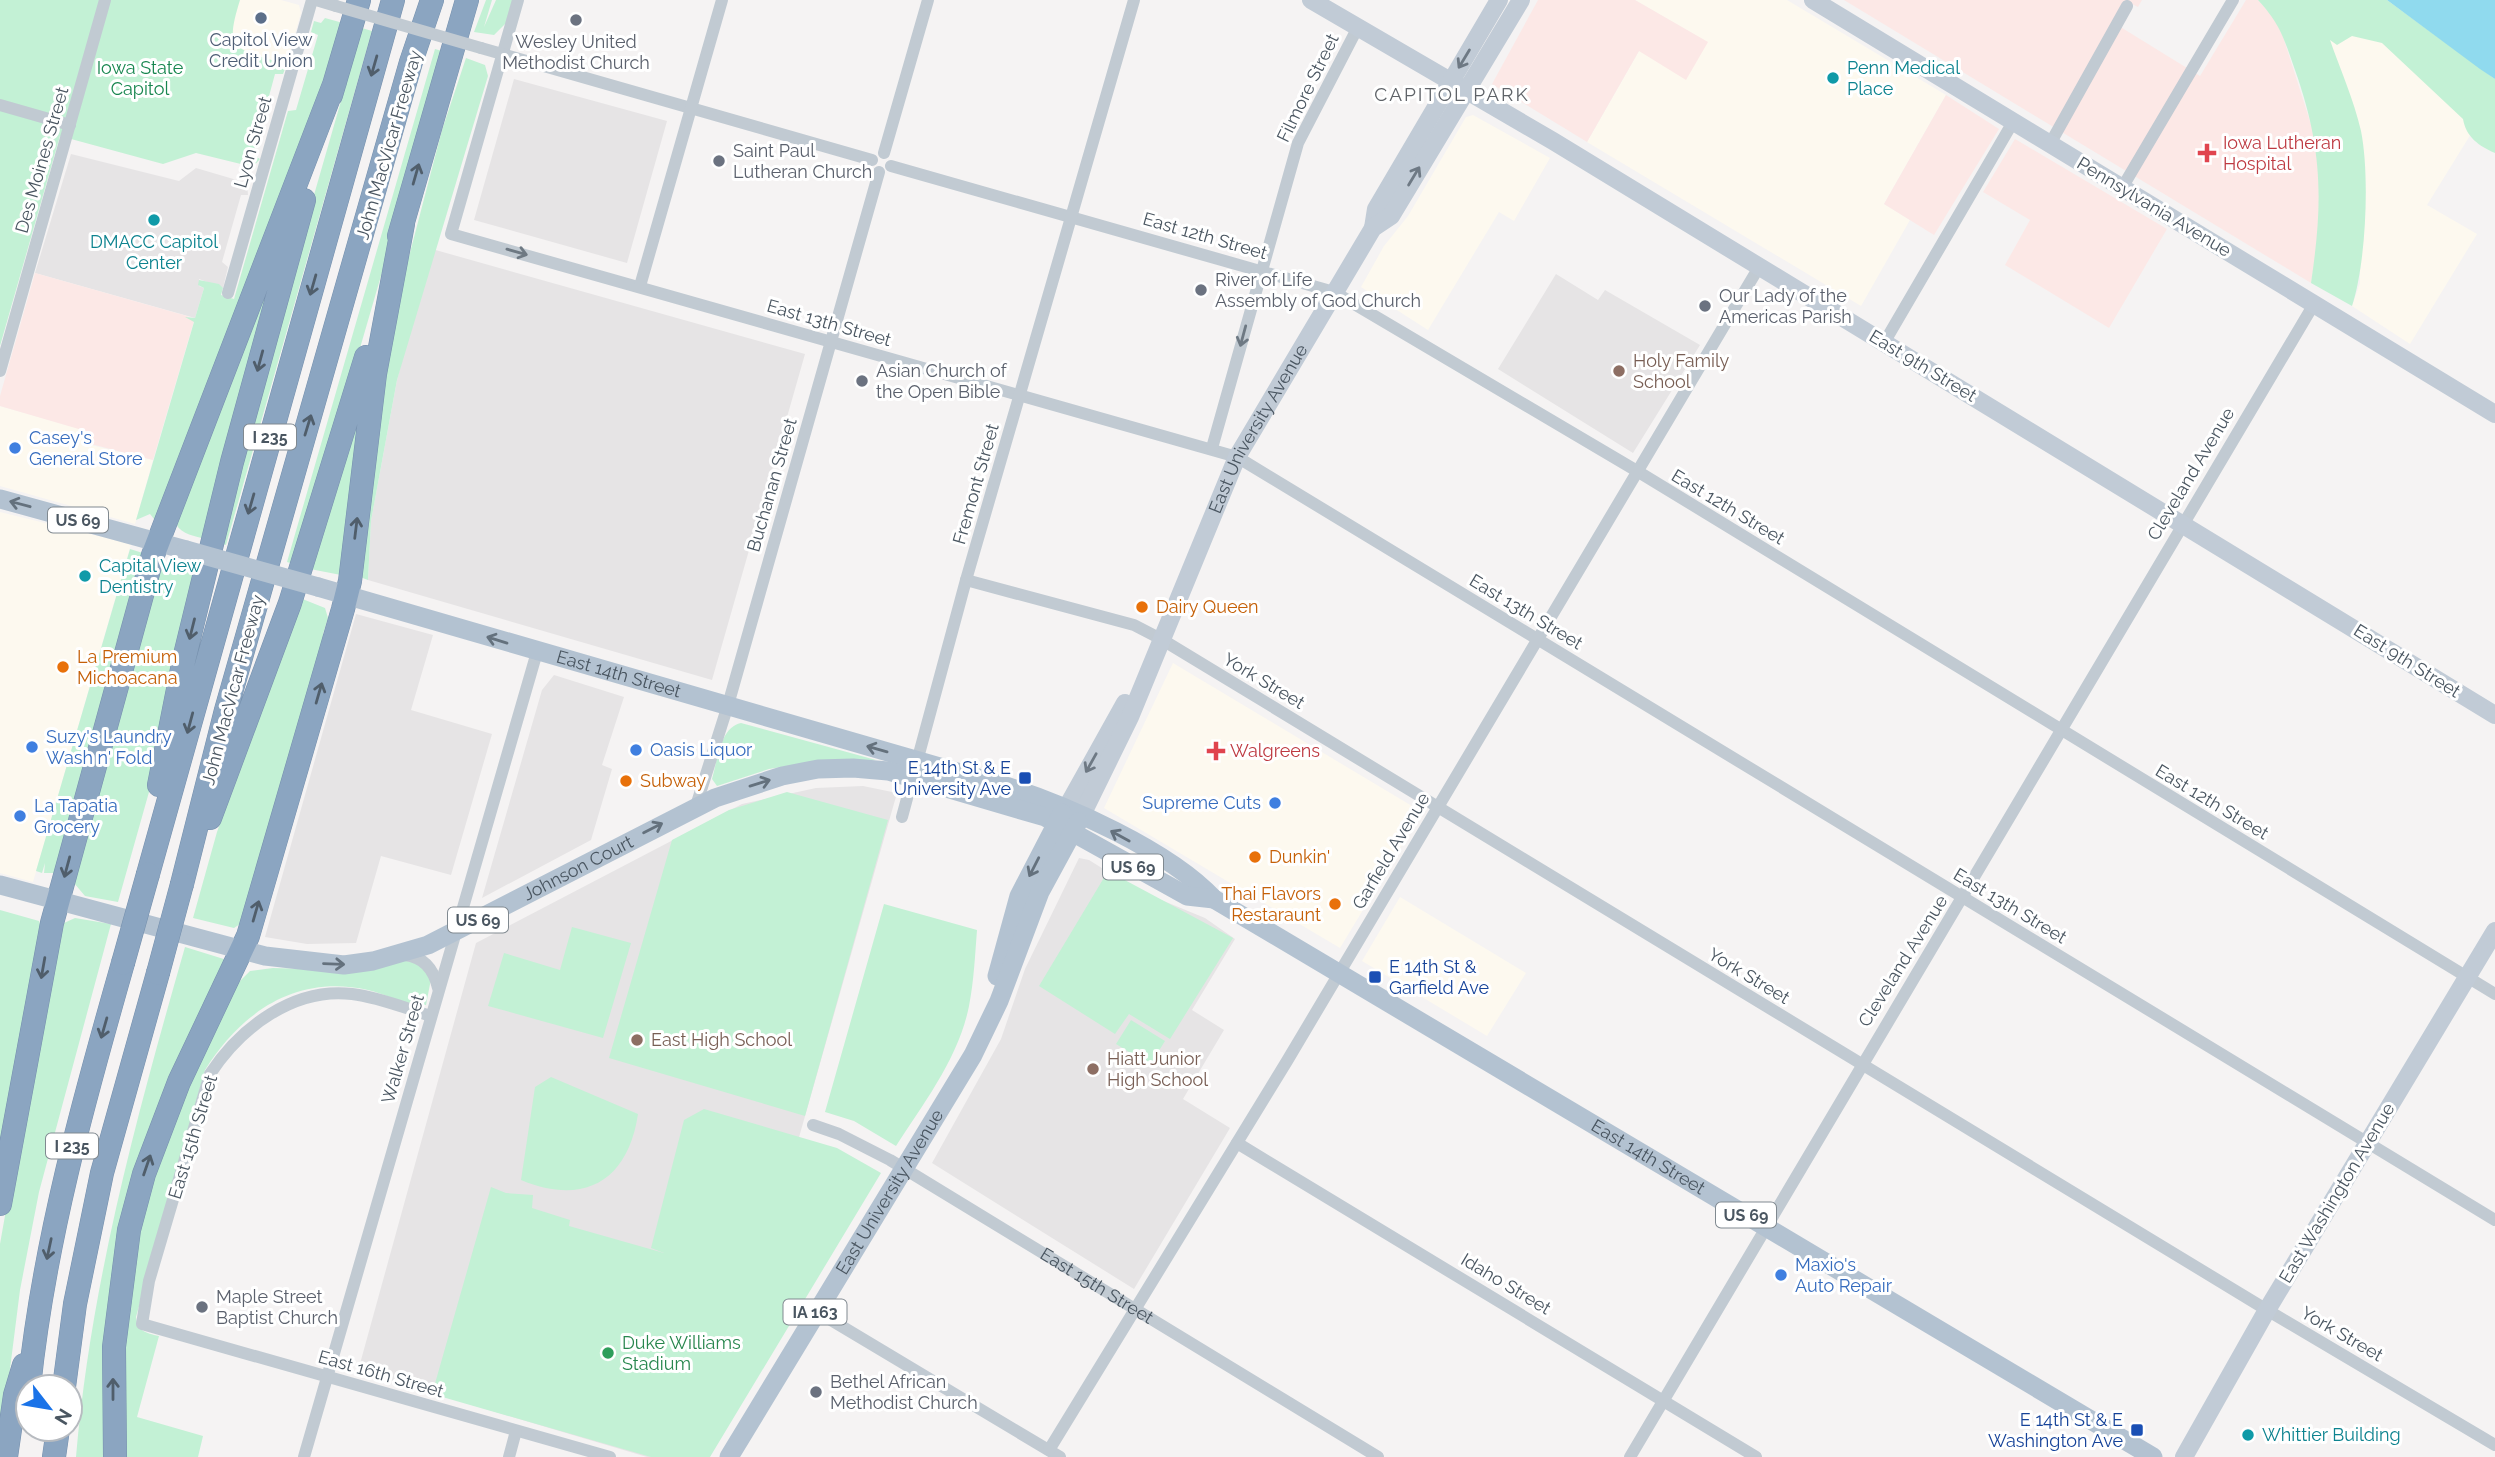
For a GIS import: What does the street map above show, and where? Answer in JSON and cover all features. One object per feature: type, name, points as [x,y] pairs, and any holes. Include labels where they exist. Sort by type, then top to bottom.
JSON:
[{"type":"highway","points":[[148,874],[162,768],[184,659],[232,462],[359,0]]},
{"type":"highway","name":"John MacVicar Freeway","points":[[30,1373],[34,1332],[68,1158],[393,0]]},
{"type":"highway","name":"John MacVicar Freeway","points":[[67,1373],[86,1241],[102,1173],[274,540],[411,62],[432,0]]},
{"type":"highway","points":[[184,876],[229,774],[290,603],[346,424],[467,0]]},
{"type":"highway","points":[[430,124],[478,0]]},
{"type":"highway","points":[[0,1204],[57,901],[157,542],[335,82]]},
{"type":"highway","points":[[115,1457],[114,1347],[129,1230],[161,1124],[243,951],[346,595],[375,374],[402,224]]},
{"type":"highway","points":[[6,1457],[15,1395],[34,1332]]},
{"type":"main road","name":"East 14th Street","points":[[0,499],[728,705],[915,769],[1050,799],[1069,819],[1193,876],[1214,899],[2153,1457]]},
{"type":"main road","name":"Johnson Court","points":[[243,951],[296,962],[344,965],[401,954],[455,932],[696,806],[770,779],[818,769],[915,769]]},
{"type":"main road","name":"East University Avenue","points":[[729,1457],[973,1055],[981,1035],[1019,896],[1069,819]]},
{"type":"main road","name":"US 69","points":[[0,885],[243,951]]},
{"type":"street","name":"Des Moines Street","points":[[0,371],[106,0]]},
{"type":"street","points":[[314,0],[691,107],[887,171],[891,166],[890,157],[878,153],[876,166]]},
{"type":"street","name":"Lyon Street","points":[[228,293],[314,0]]},
{"type":"street","points":[[503,54],[518,0]]},
{"type":"street","points":[[640,286],[722,0]]},
{"type":"street","points":[[884,153],[928,0]]},
{"type":"street","name":"Fremont Street","points":[[902,817],[966,580],[1134,0]]},
{"type":"street","name":"East University Avenue","points":[[1458,86],[1499,0]]},
{"type":"street","name":"East University Avenue","points":[[1069,819],[1161,639],[1237,457],[1373,229],[1376,209],[1458,86],[1521,0]]},
{"type":"street","name":"Pennsylvania Avenue","points":[[1814,0],[2495,414]]},
{"type":"street","points":[[2122,188],[2233,0]]},
{"type":"street","name":"East 9th Street","points":[[1314,1],[1759,267],[2495,715]]},
{"type":"street","points":[[2050,144],[2127,6]]},
{"type":"street","name":"Filmore Street","points":[[1212,448],[1260,270],[1298,143],[1358,27]]},
{"type":"street","name":"East 13th Street","points":[[503,54],[451,234],[1020,393],[1237,457],[2495,1220]]},
{"type":"street","points":[[0,105],[70,125]]},
{"type":"street","points":[[1884,343],[2013,122]]},
{"type":"street","name":"Buchanan Street","points":[[696,806],[728,705],[831,342],[876,166]]},
{"type":"street","name":"East 12th Street","points":[[891,166],[1334,292],[1637,471],[2495,994]]},
{"type":"street","name":"Garfield Avenue","points":[[1054,1454],[1136,1311],[1759,267]]},
{"type":"street","name":"Cleveland Avenue","points":[[1630,1457],[1860,1064],[1962,898],[2314,304]]},
{"type":"street","name":"York Street","points":[[966,580],[1135,625],[1161,639],[2267,1310],[2495,1445]]},
{"type":"street","name":"Walker Street","points":[[304,1457],[537,652]]},
{"type":"street","name":"East Washington Avenue","points":[[2184,1457],[2267,1310],[2495,931]]},
{"type":"street","points":[[401,954],[422,960],[436,978],[438,990]]},
{"type":"street","name":"East 15th Street","points":[[142,1324],[149,1281],[210,1074],[226,1049],[264,1019],[300,997],[329,992],[355,994],[430,1016]]},
{"type":"street","name":"East 15th Street","points":[[813,1125],[839,1133],[904,1169],[1378,1457]]},
{"type":"street","name":"Idaho Street","points":[[1237,1143],[1756,1457]]},
{"type":"street","points":[[816,1311],[1054,1454]]},
{"type":"street","name":"East 16th Street","points":[[142,1324],[610,1457]]},
{"type":"street","points":[[509,1457],[516,1431]]},
{"type":"shaded area","points":[[232,0],[281,0],[299,5],[301,13],[285,69],[217,50]]},
{"type":"shaded area","points":[[1538,0],[1635,0],[1708,42],[1686,80],[1639,51],[1587,142],[1492,84]]},
{"type":"shaded area","points":[[1635,0],[1787,0],[1946,95],[1884,204],[1910,220],[1861,306],[1587,142],[1639,51],[1707,42]]},
{"type":"shaded area","name":"Iowa Lutheran Hospital","points":[[1844,0],[2142,0],[2138,7],[2126,1],[2114,23],[2200,76],[2246,0],[2258,0],[2278,21],[2314,134],[2320,173],[2319,235],[2311,283]]},
{"type":"shaded area","points":[[2312,0],[2387,0],[2495,79],[2495,95],[2427,205],[2477,234],[2410,344],[2352,306],[2360,283],[2361,131],[2324,24]]},
{"type":"shaded area","points":[[514,79],[667,121],[627,263],[474,220]]},
{"type":"shaded area","points":[[1946,95],[1999,129],[1934,235],[1884,204]]},
{"type":"shaded area","points":[[1473,115],[1550,158],[1514,221],[1499,212],[1428,330],[1361,287],[1384,246],[1408,216],[1466,117]]},
{"type":"shaded area","points":[[2015,139],[2167,229],[2109,328],[2005,265],[2030,220],[1983,192]]},
{"type":"shaded area","points":[[71,154],[179,181],[196,168],[247,183],[248,195],[241,195],[222,262],[228,267],[223,288],[199,279],[199,286],[204,288],[195,318],[35,273]]},
{"type":"shaded area","points":[[432,249],[805,354],[712,680],[368,580],[371,521],[397,380]]},
{"type":"shaded area","points":[[35,273],[187,316],[194,321],[153,460],[87,443],[89,432],[0,406],[0,396]]},
{"type":"shaded area","name":"Holy Family School","points":[[1556,274],[1598,300],[1605,290],[1700,345],[1633,453],[1498,369]]},
{"type":"shaded area","points":[[0,406],[88,431],[87,444],[153,460],[135,524],[0,486]]},
{"type":"shaded area","points":[[0,512],[131,544],[33,882],[0,873]]},
{"type":"shaded area","points":[[356,614],[433,635],[411,710],[492,734],[451,875],[381,856],[356,943],[307,944],[265,937]]},
{"type":"shaded area","points":[[1173,663],[1422,812],[1340,948],[1104,808]]},
{"type":"shaded area","points":[[554,675],[624,697],[602,765],[612,769],[591,840],[482,898],[542,690]]},
{"type":"shaded area","name":"East High School","points":[[863,786],[897,793],[708,1457],[647,1457],[358,1371],[476,943],[742,804],[816,788]]},
{"type":"shaded area","name":"Hiatt Junior High School","points":[[1079,858],[1089,860],[1137,890],[1205,918],[1235,939],[1192,1010],[1224,1030],[1183,1099],[1230,1128],[1134,1289],[932,1163],[1001,1039],[1025,969]]},
{"type":"shaded area","points":[[1400,897],[1526,973],[1487,1036],[1362,961]]},
{"type":"green space","name":"Iowa State Capitol","points":[[0,0],[240,0],[233,27],[235,43],[240,48],[275,61],[274,66],[285,69],[283,74],[275,74],[253,155],[260,159],[253,167],[196,153],[163,164],[60,136],[0,346]]},
{"type":"green space","points":[[486,0],[492,0],[484,27],[496,0],[513,0],[506,23],[494,35],[474,32]]},
{"type":"green space","points":[[2258,0],[2387,0],[2495,79],[2495,153],[2474,140],[2463,119],[2382,43],[2352,36],[2337,45],[2330,40],[2355,108],[2364,149],[2365,219],[2361,267],[2352,306],[2311,283],[2319,201],[2316,151],[2304,99],[2285,41],[2272,17]]},
{"type":"green space","points":[[325,18],[343,23],[312,112],[157,516],[154,519],[150,514],[136,520],[194,322],[185,317],[195,318],[204,288],[198,285],[199,280],[219,284],[223,288],[221,295],[234,299],[288,111],[296,110],[318,35],[311,32],[314,21],[321,23]]},
{"type":"green space","points":[[362,28],[372,31],[226,545],[220,543],[270,348]]},
{"type":"green space","points":[[435,49],[446,52],[297,565],[287,562]]},
{"type":"green space","points":[[466,58],[485,65],[488,76],[397,380],[371,521],[368,580],[360,577],[394,314],[442,130]]},
{"type":"green space","points":[[285,229],[206,539],[193,536],[182,531],[176,524]]},
{"type":"green space","points":[[367,378],[341,575],[310,569]]},
{"type":"green space","points":[[130,549],[146,554],[57,873],[44,873],[45,863],[42,873],[36,871]]},
{"type":"green space","points":[[165,564],[199,569],[149,792],[118,902],[85,896],[74,883],[156,572]]},
{"type":"green space","points":[[300,598],[325,608],[328,618],[323,634],[328,636],[243,922],[234,928],[193,918],[217,832]]},
{"type":"green space","points":[[741,723],[876,760],[806,763],[769,769],[717,786],[712,779],[720,746],[728,731]]},
{"type":"green space","points":[[787,792],[888,820],[805,1116],[609,1058],[672,840],[729,810]]},
{"type":"green space","points":[[1108,871],[1233,938],[1170,1039],[1129,1014],[1115,1034],[1039,986]]},
{"type":"green space","name":"East High School","points":[[884,904],[977,930],[971,997],[964,1025],[939,1079],[896,1146],[854,1121],[825,1112]]},
{"type":"green space","points":[[0,910],[39,921],[42,931],[0,1162]]},
{"type":"green space","points":[[75,918],[111,924],[39,1192],[20,1290],[0,1448],[0,1244],[28,1085],[64,923]]},
{"type":"green space","points":[[572,927],[631,943],[603,1038],[488,1006],[504,953],[560,970]]},
{"type":"green space","points":[[185,947],[227,960],[138,1176],[109,1457],[76,1457],[78,1443],[84,1443],[84,1386],[104,1263],[150,1073]]},
{"type":"green space","points":[[403,960],[420,964],[431,979],[426,1005],[342,986],[318,987],[295,993],[274,1002],[236,1030],[205,1070],[136,1317],[143,1331],[159,1336],[137,1417],[203,1436],[198,1457],[123,1457],[121,1386],[133,1262],[152,1174],[183,1095],[235,986],[250,971],[273,968],[343,970]]},
{"type":"green space","points":[[1131,1020],[1165,1041],[1150,1065],[1116,1044]]},
{"type":"green space","points":[[551,1077],[638,1114],[633,1137],[624,1157],[613,1172],[599,1182],[583,1188],[564,1190],[521,1180],[535,1087]]},
{"type":"green space","name":"Duke Williams Stadium","points":[[704,1109],[837,1148],[881,1173],[710,1457],[651,1457],[432,1394],[491,1187],[506,1193],[533,1195],[532,1208],[570,1220],[569,1226],[664,1253],[651,1248],[684,1120]]},
{"type":"water","points":[[2387,0],[2495,0],[2495,79],[2480,69]]},
{"type":"place","name":"Capitol View Credit Union","points":[[261,18]]},
{"type":"place","name":"Wesley United Methodist Church","points":[[576,20]]},
{"type":"place","name":"Penn Medical Place","points":[[1833,78]]},
{"type":"place","name":"Iowa Lutheran Hospital","points":[[2207,153]]},
{"type":"place","name":"Saint Paul Lutheran Church","points":[[719,161]]},
{"type":"place","name":"DMACC Capitol Center","points":[[154,220]]},
{"type":"place","name":"River of Life Assembly of God Church","points":[[1201,290]]},
{"type":"place","name":"Our Lady of the Americas Parish","points":[[1705,306]]},
{"type":"place","name":"Holy Family School","points":[[1619,371]]},
{"type":"place","name":"Asian Church of the Open Bible","points":[[862,381]]},
{"type":"place","name":"Casey's General Store","points":[[15,448]]},
{"type":"place","name":"Capital View Dentistry","points":[[85,576]]},
{"type":"place","name":"Dairy Queen","points":[[1142,607]]},
{"type":"place","name":"La Premium Michoacana","points":[[63,667]]},
{"type":"place","name":"Suzy's Laundry Wash n' Fold","points":[[32,747]]},
{"type":"place","name":"Oasis Liquor","points":[[636,750]]},
{"type":"place","name":"Walgreens","points":[[1216,751]]},
{"type":"place","name":"E 14th St & E University Ave","points":[[1025,778]]},
{"type":"place","name":"Subway","points":[[626,781]]},
{"type":"place","name":"Supreme Cuts","points":[[1275,803]]},
{"type":"place","name":"La Tapatia Grocery","points":[[20,816]]},
{"type":"place","name":"Dunkin'","points":[[1255,857]]},
{"type":"place","name":"Thai Flavors Restaraunt","points":[[1335,904]]},
{"type":"place","name":"E 14th St & Garfield Ave","points":[[1375,977]]},
{"type":"place","name":"East High School","points":[[637,1040]]},
{"type":"place","name":"Hiatt Junior High School","points":[[1093,1069]]},
{"type":"place","name":"Maxio's Auto Repair","points":[[1781,1275]]},
{"type":"place","name":"Maple Street Baptist Church","points":[[202,1307]]},
{"type":"place","name":"Duke Williams Stadium","points":[[608,1353]]},
{"type":"place","name":"Bethel African Methodist Church","points":[[816,1392]]},
{"type":"place","name":"E 14th St & E Washington Ave","points":[[2137,1430]]},
{"type":"place","name":"Whittier Building","points":[[2248,1435]]},
{"type":"district","name":"CAPITOL PARK","points":[[1452,94]]}]
